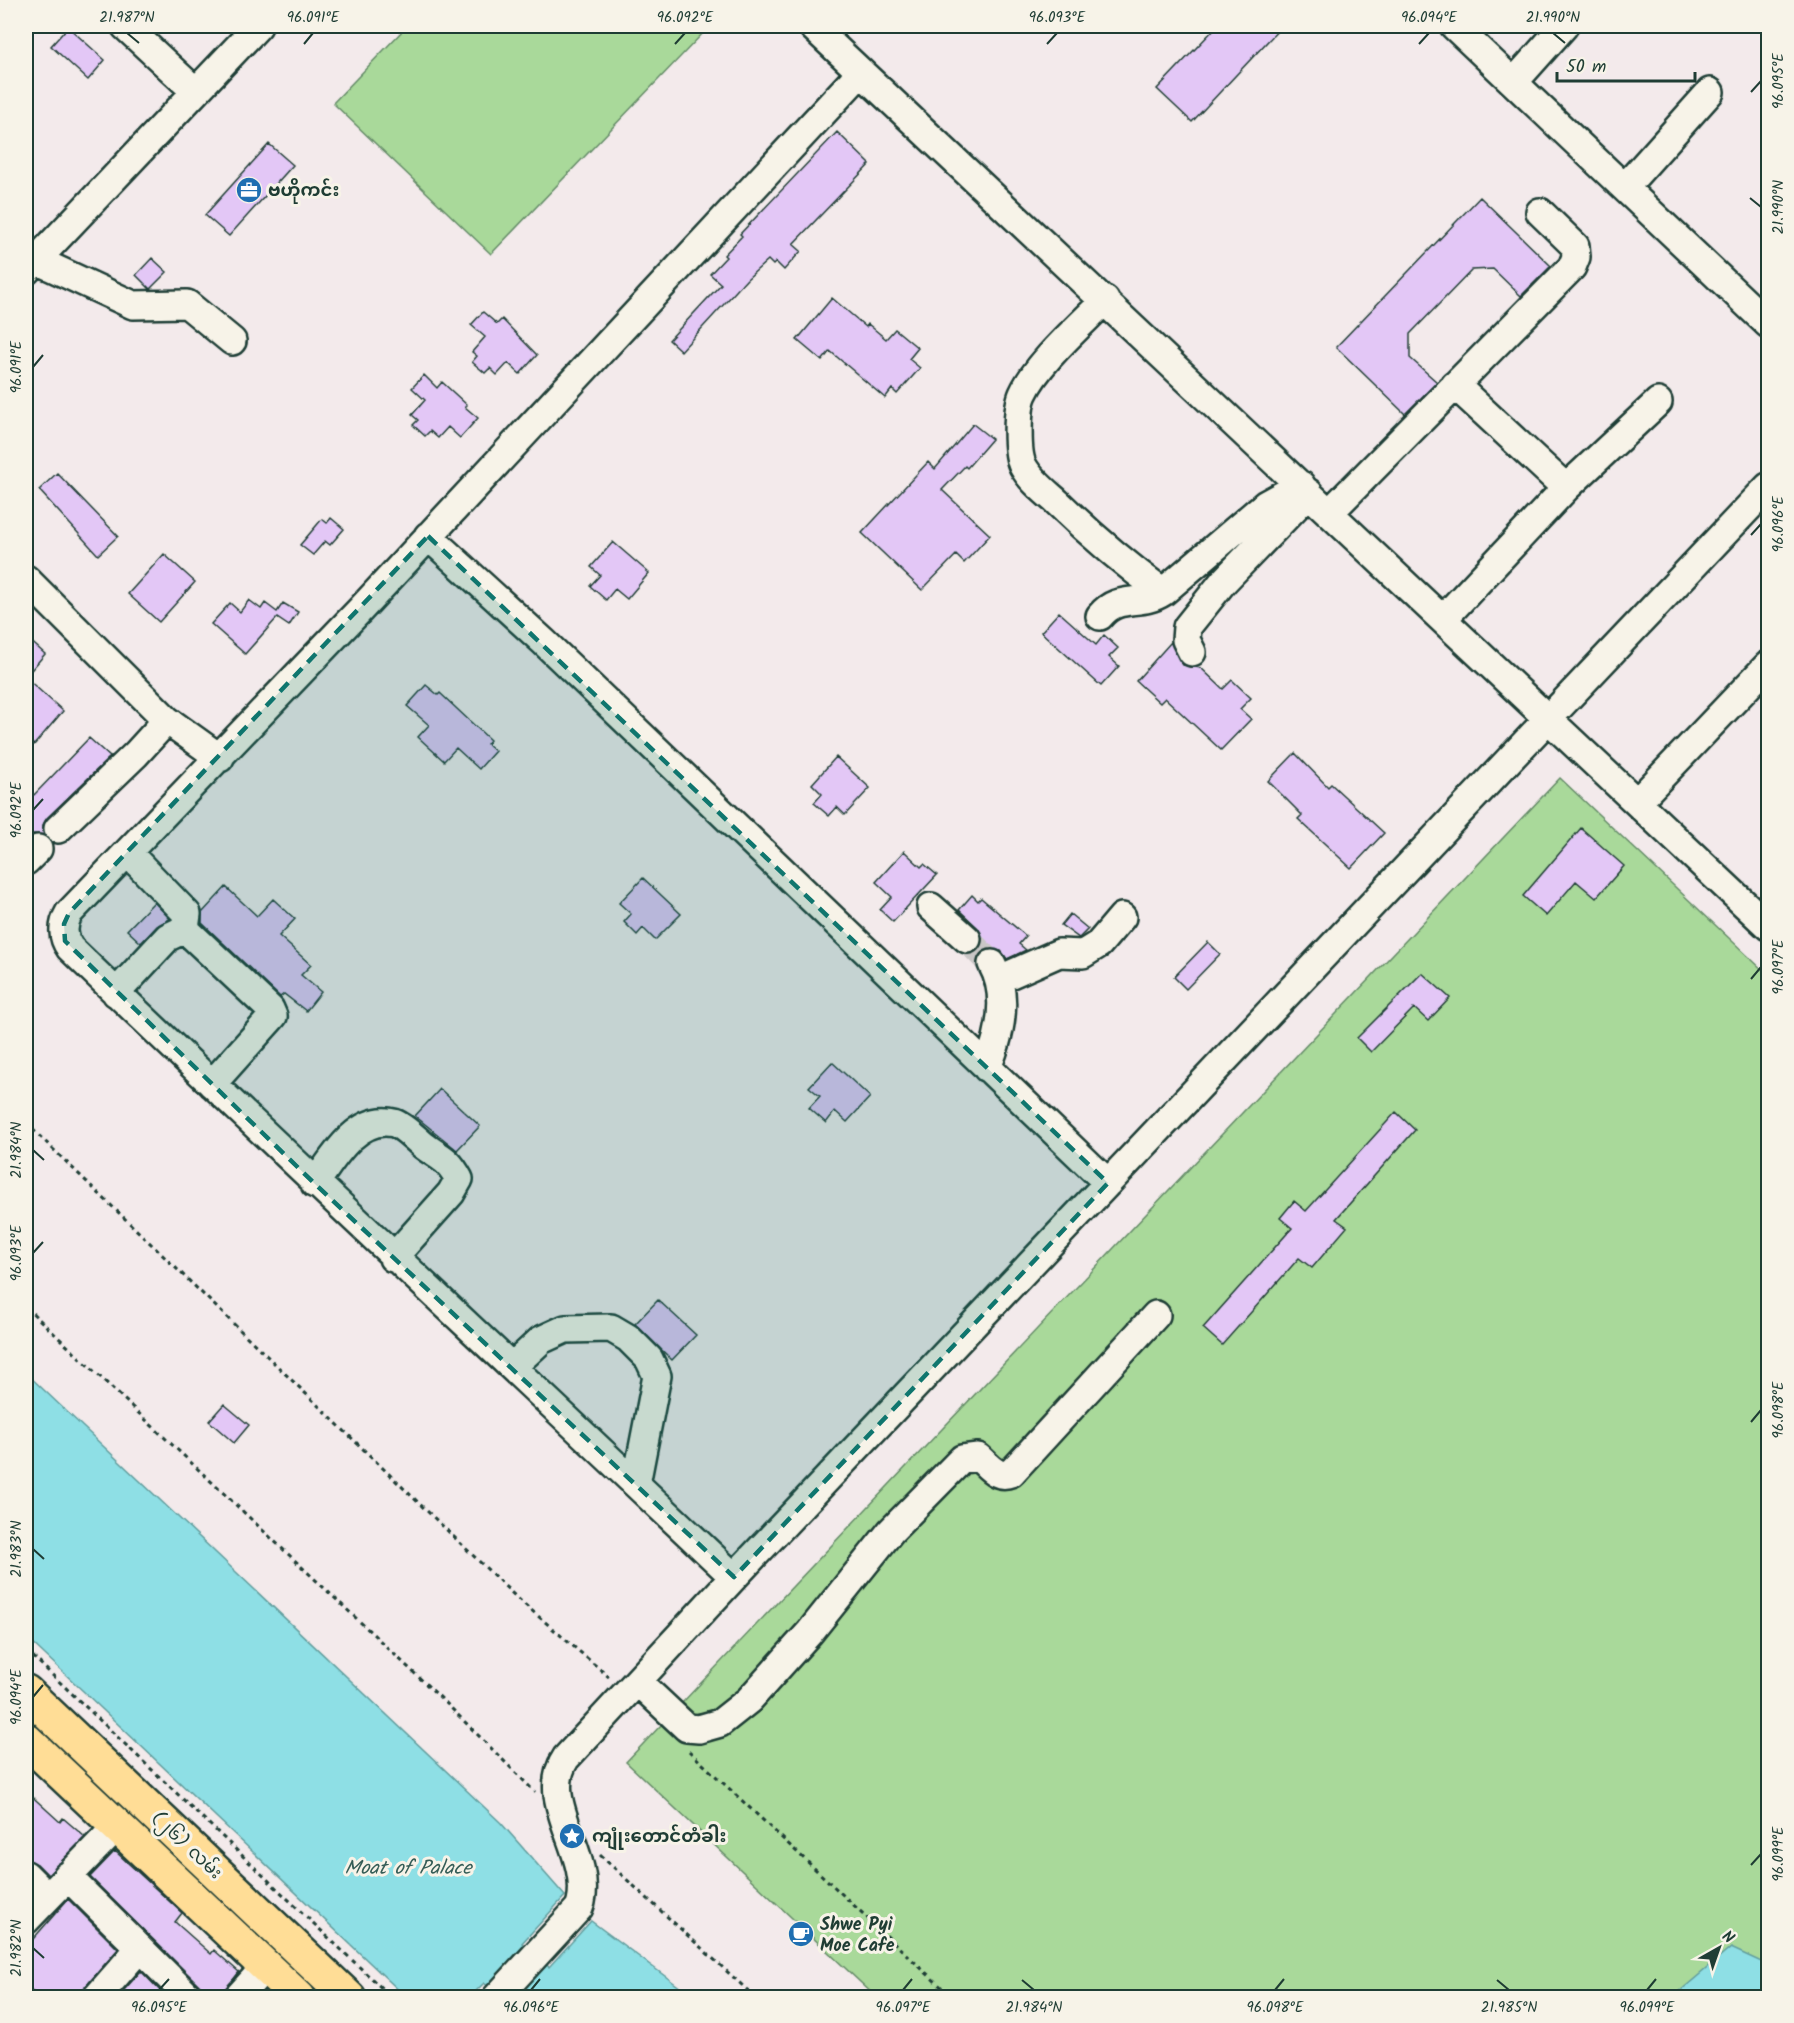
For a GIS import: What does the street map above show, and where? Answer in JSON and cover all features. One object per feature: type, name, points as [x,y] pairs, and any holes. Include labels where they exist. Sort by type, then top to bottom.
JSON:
[{"type":"main road","name":"(၂၆) လမ်း","points":[[26,1692],[349,1998]]},
{"type":"main road","name":"(၂၆) လမ်း","points":[[26,1740],[299,1998]]},
{"type":"street","points":[[125,26],[195,91]]},
{"type":"street","points":[[232,341],[187,304],[133,304],[31,265],[258,26]]},
{"type":"street","points":[[812,26],[1638,801],[1768,926]]},
{"type":"street","points":[[1454,26],[1768,324]]},
{"type":"street","points":[[1514,82],[1564,26]]},
{"type":"street","points":[[734,1577],[513,1366],[393,1258],[116,993],[70,948],[65,941],[64,924],[69,913],[129,854],[861,72]]},
{"type":"street","points":[[1625,187],[1710,92]]},
{"type":"street","points":[[1330,512],[1572,267],[1576,257],[1575,246],[1540,212]]},
{"type":"street","points":[[1105,300],[1059,348],[1023,395],[1019,416],[1022,464],[1032,478],[1066,511],[1133,571],[1163,592]]},
{"type":"street","points":[[1455,385],[1566,488]]},
{"type":"street","points":[[1443,619],[1566,488],[1658,402]]},
{"type":"street","points":[[496,1998],[579,1908],[582,1885],[578,1858],[556,1788],[560,1767],[734,1577],[1768,487]]},
{"type":"street","points":[[1100,616],[1112,604],[1153,599],[1266,504],[1305,489]]},
{"type":"street","points":[[1192,652],[1186,640],[1187,627],[1229,574],[1305,489]]},
{"type":"street","points":[[428,536],[544,642],[1108,1183]]},
{"type":"street","points":[[26,579],[167,720],[219,758]]},
{"type":"street","points":[[1638,801],[1765,674]]},
{"type":"street","points":[[58,829],[136,754],[167,720]]},
{"type":"street","points":[[129,854],[187,914],[185,929]]},
{"type":"street","points":[[931,907],[967,939]]},
{"type":"street","points":[[987,1068],[1000,1024],[995,971],[1059,953],[1083,954],[1099,944],[1122,917]]},
{"type":"street","points":[[116,993],[168,937],[185,929]]},
{"type":"street","points":[[185,929],[270,1010],[273,1016],[212,1084]]},
{"type":"street","points":[[315,1184],[333,1158],[355,1134],[372,1122],[394,1123],[449,1161],[459,1179],[451,1193],[393,1258]]},
{"type":"street","points":[[633,1688],[687,1728],[699,1729],[720,1723],[749,1700],[810,1632],[891,1531],[962,1459],[978,1457],[992,1471],[1006,1475],[1011,1473],[1156,1315]]},
{"type":"street","points":[[513,1366],[541,1340],[565,1329],[611,1328],[628,1338],[649,1359],[657,1376],[636,1484]]},
{"type":"street","points":[[26,1920],[117,1826]]},
{"type":"street","points":[[26,1875],[48,1897]]},
{"type":"street","points":[[67,1876],[190,1998]]},
{"type":"street","points":[[96,1998],[139,1949]]},
{"type":"street","points":[[237,1998],[266,1966]]},
{"type":"path","points":[[26,1123],[516,1597],[633,1688]]},
{"type":"path","points":[[26,1307],[444,1701],[542,1798]]},
{"type":"path","points":[[26,1650],[392,1998]]},
{"type":"path","points":[[688,1749],[953,1998]]},
{"type":"path","points":[[567,1826],[756,1998]]},
{"type":"highlighted area","points":[[428,536],[1108,1183],[734,1577],[315,1184],[65,941],[64,924],[69,913]]},
{"type":"green space","points":[[407,26],[705,26],[708,28],[491,254],[333,103]]},
{"type":"green space","points":[[1560,778],[1768,975],[1768,1997],[876,1997],[626,1762]]},
{"type":"water","name":"Moat of Palace","points":[[26,1373],[501,1823],[565,1896],[522,1943],[549,1967],[591,1921],[693,1997],[500,1997],[484,1983],[470,1997],[406,1997],[26,1637]]},
{"type":"water","points":[[1731,1948],[1768,1965],[1768,1997],[1673,1997]]},
{"type":"building","points":[[1217,26],[1282,26],[1192,122],[1157,89]]},
{"type":"building","points":[[68,27],[105,60],[88,80],[51,46]]},
{"type":"building","points":[[837,132],[870,164],[793,244],[801,251],[784,270],[776,262],[773,265],[768,260],[747,279],[681,351],[669,340],[721,284],[710,274],[742,236],[740,234]]},
{"type":"building","name":"ဗဟိုကင်း","points":[[269,144],[293,165],[229,236],[205,215]]},
{"type":"building","points":[[1480,197],[1551,266],[1521,296],[1493,269],[1472,270],[1410,334],[1410,358],[1437,382],[1405,414],[1336,347]]},
{"type":"building","points":[[152,258],[167,272],[150,289],[136,275]]},
{"type":"building","points":[[832,298],[866,327],[868,324],[886,339],[895,329],[918,348],[909,359],[920,368],[897,394],[892,389],[885,398],[830,351],[822,361],[797,340]]},
{"type":"building","points":[[483,312],[497,324],[502,319],[537,355],[520,374],[508,363],[497,375],[490,368],[485,373],[472,362],[477,356],[472,352],[485,337],[471,325]]},
{"type":"building","points":[[424,375],[437,388],[442,382],[478,418],[460,438],[448,427],[438,438],[430,431],[425,436],[413,425],[418,420],[412,415],[425,400],[412,388]]},
{"type":"building","points":[[973,424],[992,439],[967,468],[965,466],[942,490],[990,535],[964,563],[956,555],[922,590],[862,533],[928,462],[935,469]]},
{"type":"building","points":[[57,473],[118,536],[98,555],[39,490]]},
{"type":"building","points":[[331,518],[344,529],[330,545],[325,541],[313,555],[300,545],[322,519],[327,523]]},
{"type":"building","points":[[613,542],[649,573],[627,599],[615,589],[606,600],[590,586],[600,575],[591,567]]},
{"type":"building","points":[[164,554],[195,582],[159,622],[128,594]]},
{"type":"building","points":[[249,600],[261,609],[265,603],[277,612],[283,603],[298,612],[289,626],[277,618],[245,654],[211,624],[230,603],[240,612]]},
{"type":"building","points":[[1059,612],[1096,645],[1104,635],[1118,648],[1109,657],[1119,666],[1101,686],[1041,632]]},
{"type":"building","points":[[26,637],[45,654],[26,676]]},
{"type":"building","points":[[1171,642],[1183,665],[1201,668],[1223,689],[1232,680],[1251,698],[1240,709],[1251,719],[1221,750],[1165,698],[1160,703],[1136,681]]},
{"type":"building","points":[[26,678],[63,711],[34,745],[26,738]]},
{"type":"building","points":[[426,685],[438,695],[440,693],[490,740],[487,744],[495,751],[479,769],[456,748],[444,761],[418,737],[429,725],[407,706]]},
{"type":"building","points":[[89,738],[110,757],[47,818],[43,825],[44,835],[34,834],[27,838],[26,786],[34,795]]},
{"type":"building","points":[[1295,753],[1328,787],[1331,784],[1384,833],[1351,868],[1298,819],[1302,815],[1268,781]]},
{"type":"building","points":[[836,757],[870,788],[845,815],[837,807],[829,816],[814,803],[822,794],[812,784]]},
{"type":"building","points":[[1581,828],[1624,866],[1596,898],[1576,881],[1546,916],[1523,896]]},
{"type":"building","points":[[904,851],[921,867],[924,864],[937,875],[893,922],[880,910],[892,897],[876,882]]},
{"type":"building","points":[[643,878],[681,914],[655,940],[643,928],[637,935],[624,922],[631,914],[619,903]]},
{"type":"building","points":[[226,887],[257,916],[273,899],[295,919],[279,936],[311,965],[301,975],[321,992],[306,1011],[284,994],[280,997],[202,923],[202,913]]},
{"type":"building","points":[[972,895],[978,901],[981,898],[1026,936],[1019,944],[1026,950],[1007,959],[1001,951],[986,949],[977,962],[968,954],[978,950],[982,942],[978,928],[959,910]]},
{"type":"building","points":[[154,902],[170,919],[157,926],[141,943],[127,930]]},
{"type":"building","points":[[1070,914],[1088,929],[1079,938],[1061,925]]},
{"type":"building","points":[[1208,942],[1220,954],[1186,989],[1174,977]]},
{"type":"building","points":[[1422,973],[1450,998],[1428,1021],[1414,1008],[1371,1052],[1357,1038]]},
{"type":"building","points":[[832,1062],[870,1097],[847,1122],[835,1111],[826,1123],[809,1108],[820,1096],[809,1087]]},
{"type":"building","points":[[440,1089],[480,1126],[457,1150],[415,1116]]},
{"type":"building","points":[[1396,1112],[1415,1130],[1336,1219],[1347,1227],[1312,1268],[1299,1258],[1222,1345],[1203,1328],[1292,1228],[1280,1218],[1294,1201],[1306,1211]]},
{"type":"building","points":[[658,1300],[696,1335],[672,1360],[635,1324]]},
{"type":"building","points":[[224,1404],[249,1425],[234,1443],[209,1421]]},
{"type":"building","points":[[26,1791],[60,1822],[63,1818],[85,1837],[48,1875],[37,1864],[26,1860]]},
{"type":"building","points":[[115,1851],[182,1913],[175,1922],[211,1954],[214,1950],[239,1972],[220,1998],[205,1998],[201,1987],[90,1877]]},
{"type":"building","points":[[68,1899],[118,1949],[84,1988],[81,1998],[39,1998],[26,1985],[26,1947]]},
{"type":"building","points":[[141,1971],[167,1998],[117,1998]]},
{"type":"tunnel","points":[[967,939],[991,964]]},
{"type":"place","name":"ဗဟိုကင်း","points":[[249,190]]},
{"type":"place","name":"ကျုံးတောင်တံခါး","points":[[572,1836]]},
{"type":"place","name":"Shwe Pyi Moe Cafe","points":[[801,1934]]}]
